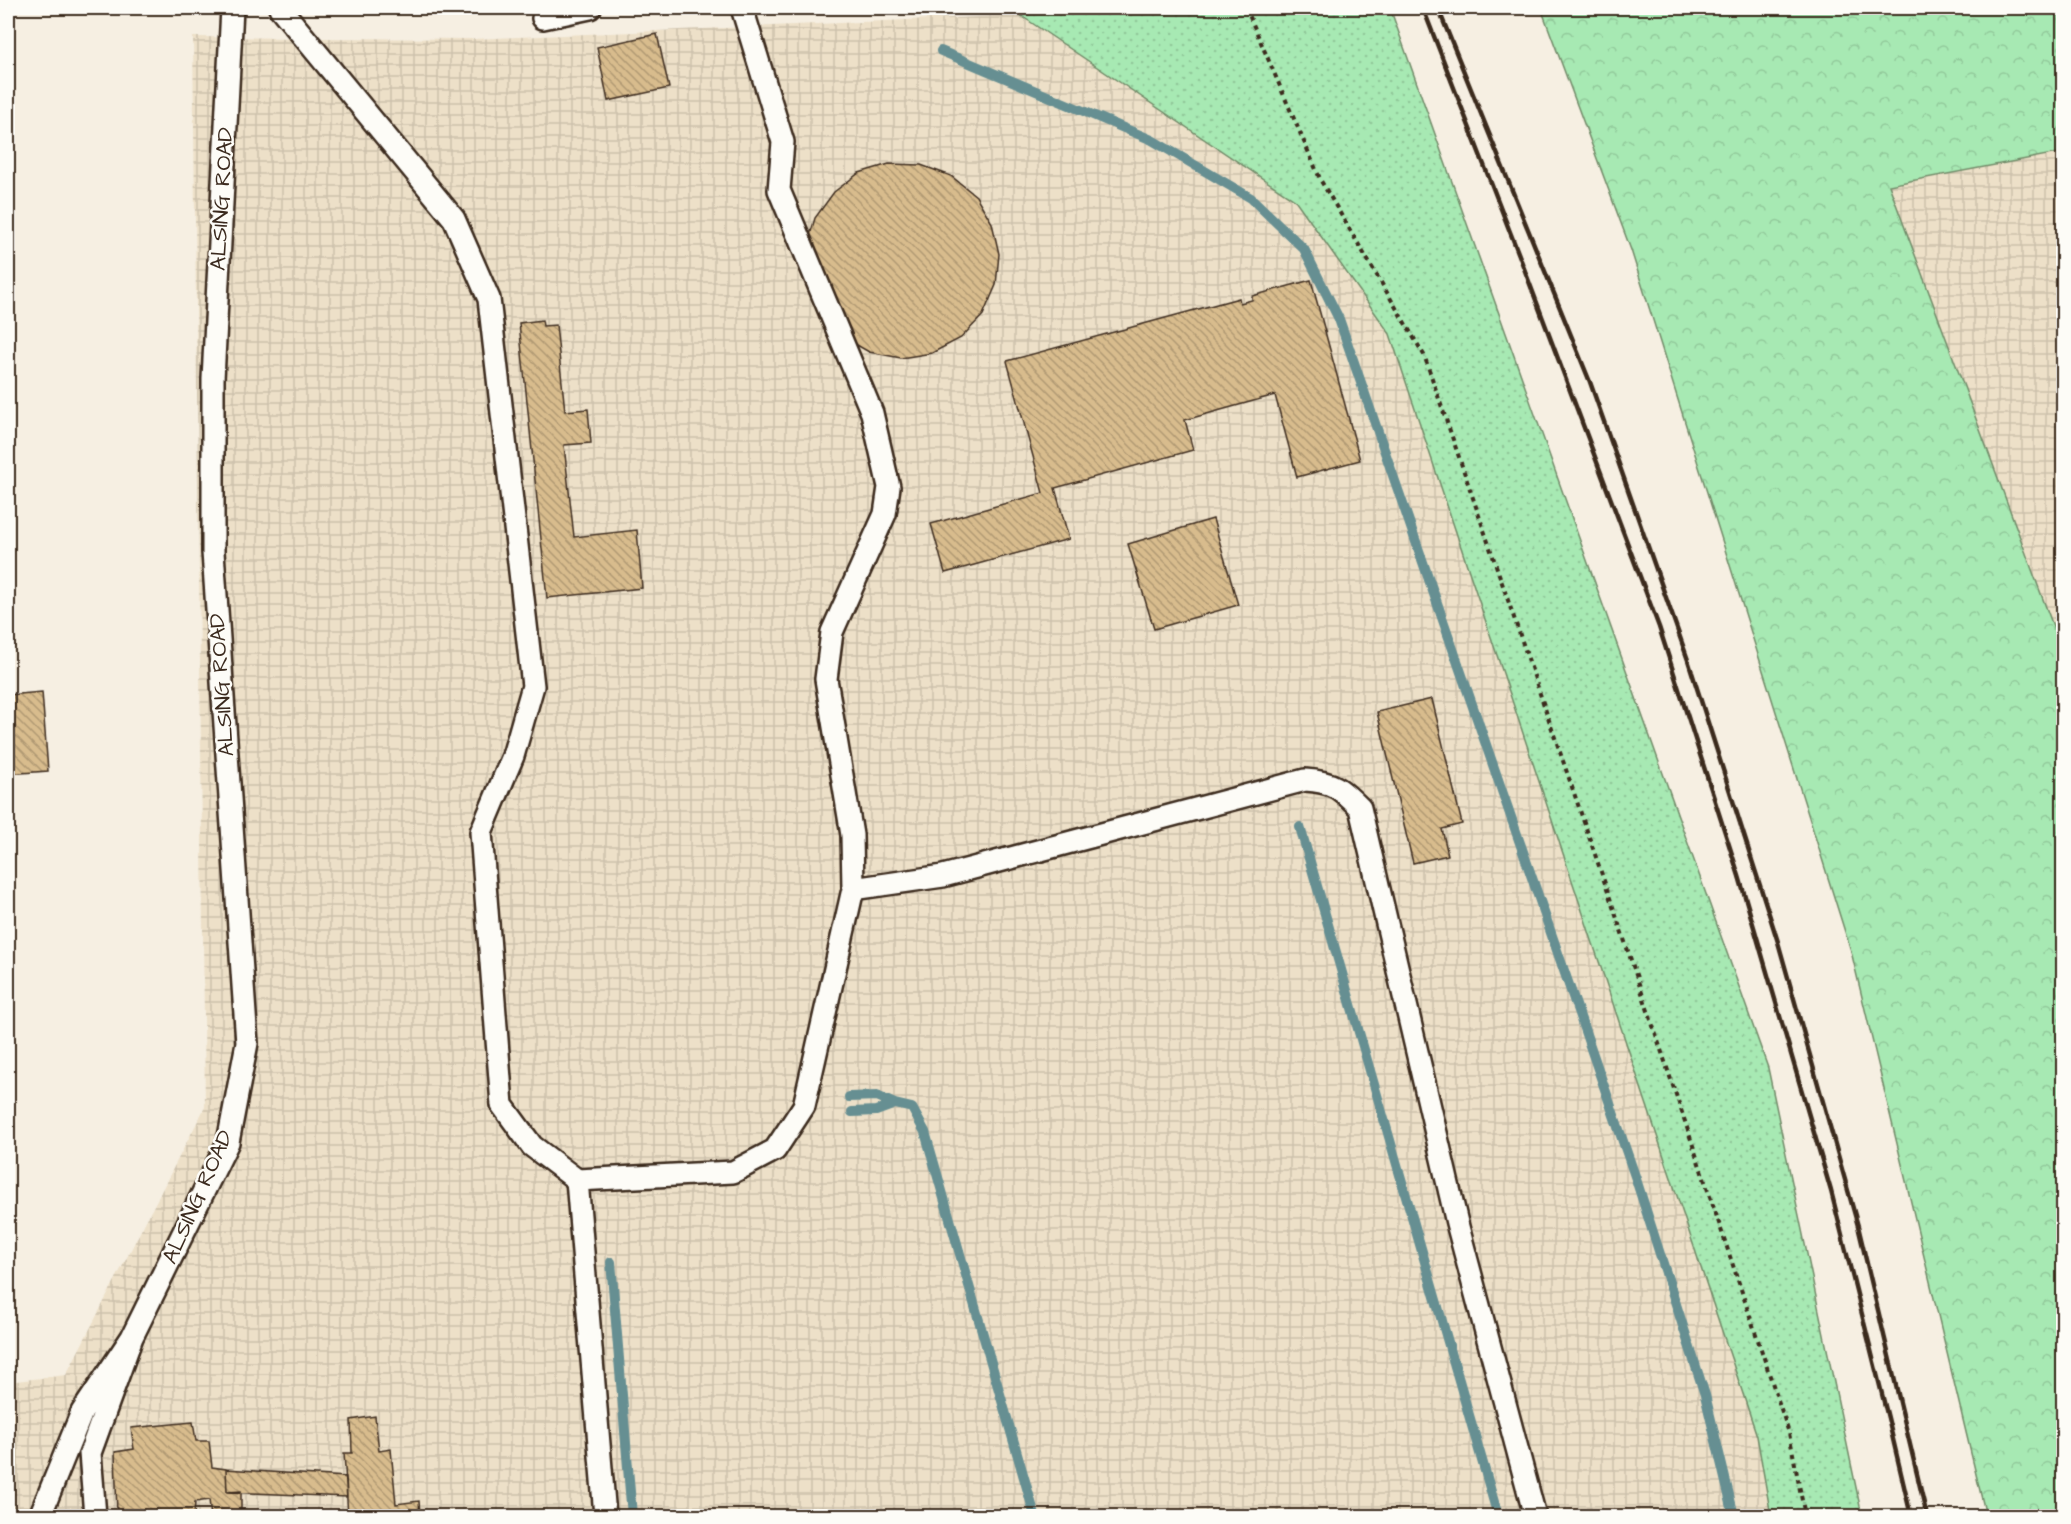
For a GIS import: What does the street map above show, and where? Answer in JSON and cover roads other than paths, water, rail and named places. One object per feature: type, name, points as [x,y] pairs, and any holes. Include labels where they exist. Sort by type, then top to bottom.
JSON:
[{"type":"lane","name":"ALSING ROAD","points":[[95,1516],[90,1453],[132,1337],[228,1142],[247,1043],[213,552],[213,379],[232,8]]},
{"type":"lane","points":[[280,8],[454,219],[489,299],[533,686],[513,756],[481,832],[502,1104],[532,1146],[576,1180],[733,1172],[775,1150],[804,1106],[853,889],[852,835],[826,679],[832,632],[885,514],[888,488],[872,413],[779,190],[783,142],[742,8]]},
{"type":"lane","points":[[543,18],[590,8]]},
{"type":"lane","points":[[853,889],[943,876],[1305,780],[1327,782],[1345,792],[1360,808],[1457,1222],[1535,1516]]},
{"type":"lane","points":[[576,1180],[605,1516]]},
{"type":"lane","name":"ALSING ROAD","points":[[40,1516],[82,1412],[132,1337]]},
{"type":"waterway","points":[[941,51],[1152,140],[1251,198],[1304,249],[1339,319],[1636,1179],[1705,1395],[1734,1516]]},
{"type":"waterway","points":[[1300,827],[1498,1516]]},
{"type":"waterway","points":[[849,1097],[877,1096],[912,1108],[925,1132],[1035,1516]]},
{"type":"waterway","points":[[852,1112],[876,1111],[895,1104]]},
{"type":"waterway","points":[[611,1262],[632,1516]]},
{"type":"railway","points":[[1423,8],[1659,627],[1739,876],[1831,1191],[1911,1516]]},
{"type":"railway","points":[[1438,8],[1590,382],[1688,660],[1778,942],[1858,1226],[1927,1516]]}]
